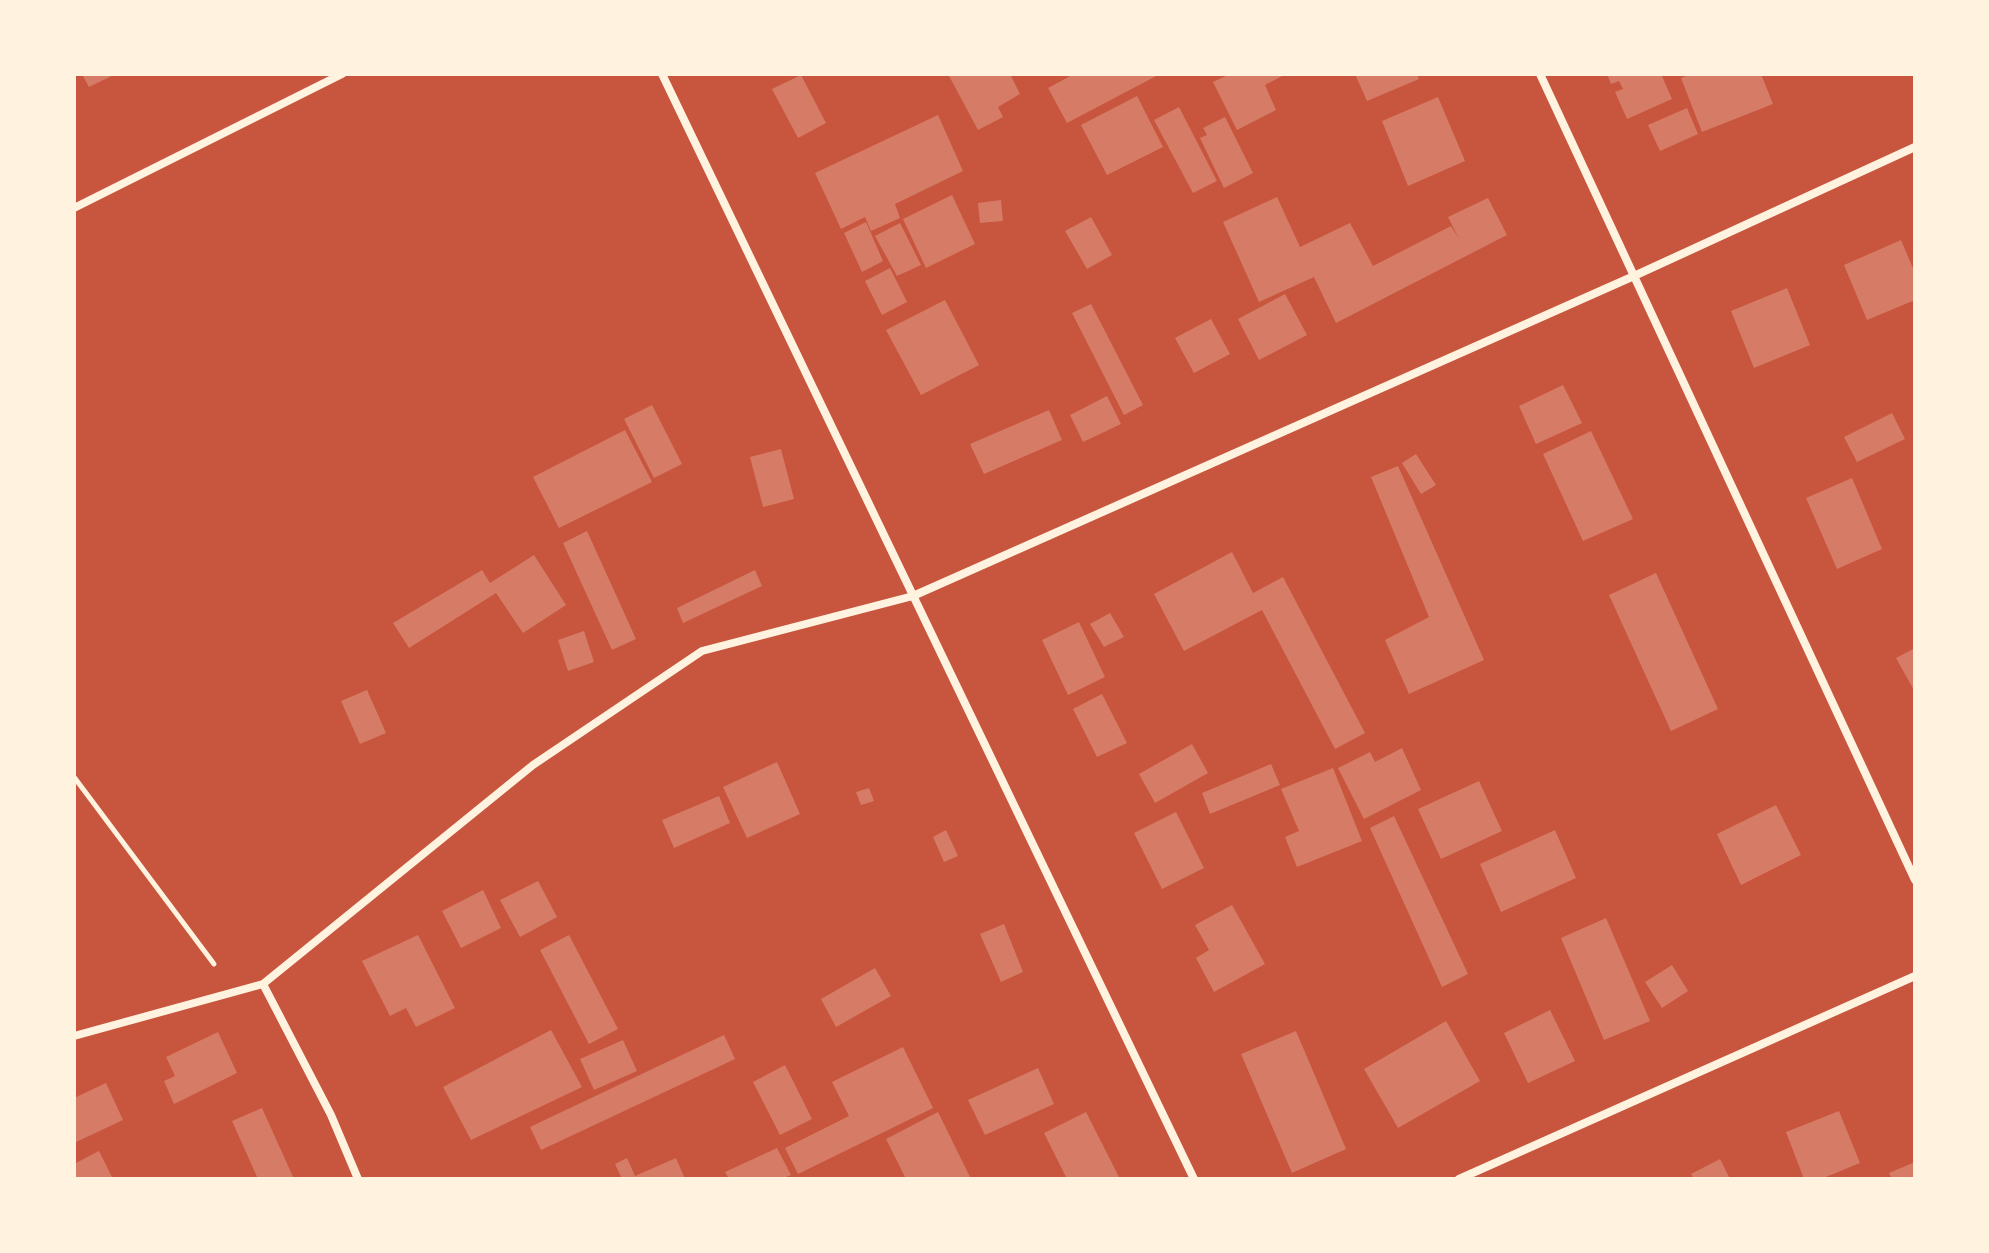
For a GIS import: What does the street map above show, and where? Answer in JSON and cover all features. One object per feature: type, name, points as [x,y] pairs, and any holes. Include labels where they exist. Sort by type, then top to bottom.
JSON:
[{"type":"street","points":[[74,208],[342,74]]},
{"type":"street","points":[[662,74],[1194,1179]]},
{"type":"street","points":[[1540,74],[1915,880]]},
{"type":"street","points":[[74,1036],[263,984],[533,765],[702,651],[913,596],[1634,276],[1915,147]]},
{"type":"street","points":[[1459,1179],[1915,976]]},
{"type":"street","points":[[263,984],[331,1115],[358,1179]]},
{"type":"path","points":[[74,777],[212,964],[263,984]]},
{"type":"building","points":[[82,74],[116,74],[89,87]]},
{"type":"building","points":[[948,74],[1010,74],[1020,94],[998,107],[1003,117],[978,130]]},
{"type":"building","points":[[1074,74],[1160,74],[1067,123],[1048,88]]},
{"type":"building","points":[[1230,74],[1286,74],[1265,85],[1276,110],[1237,130],[1213,82]]},
{"type":"building","points":[[1355,74],[1417,74],[1419,79],[1367,101]]},
{"type":"building","points":[[1607,74],[1661,74],[1672,99],[1627,119],[1615,92],[1623,89],[1619,81],[1611,84]]},
{"type":"building","points":[[1691,74],[1761,74],[1773,104],[1702,132],[1681,78]]},
{"type":"building","points":[[801,75],[826,123],[798,138],[772,89]]},
{"type":"building","points":[[1137,96],[1163,147],[1107,175],[1081,125]]},
{"type":"building","points":[[1438,97],[1465,161],[1408,186],[1382,121]]},
{"type":"building","points":[[1179,107],[1217,181],[1193,193],[1154,120]]},
{"type":"building","points":[[1687,108],[1698,134],[1660,151],[1648,125]]},
{"type":"building","points":[[938,115],[963,171],[895,204],[900,218],[871,231],[865,217],[841,229],[815,173]]},
{"type":"building","points":[[1225,117],[1253,173],[1224,188],[1200,138],[1207,135],[1203,128]]},
{"type":"building","points":[[952,195],[975,244],[926,268],[903,219]]},
{"type":"building","points":[[1277,197],[1300,247],[1350,223],[1373,266],[1451,226],[1459,239],[1448,217],[1488,198],[1507,235],[1336,323],[1314,277],[1259,302],[1223,222]]},
{"type":"building","points":[[1001,200],[1003,221],[980,223],[978,203]]},
{"type":"building","points":[[1091,217],[1112,255],[1087,269],[1065,231]]},
{"type":"building","points":[[866,222],[883,261],[862,272],[844,233]]},
{"type":"building","points":[[900,223],[921,265],[897,276],[875,236]]},
{"type":"building","points":[[1901,240],[1915,273],[1915,300],[1867,320],[1844,265]]},
{"type":"building","points":[[890,268],[907,302],[882,315],[865,281]]},
{"type":"building","points":[[1787,288],[1810,345],[1754,368],[1731,311]]},
{"type":"building","points":[[1285,294],[1307,335],[1259,360],[1238,319]]},
{"type":"building","points":[[945,300],[979,365],[921,395],[886,330]]},
{"type":"building","points":[[1091,304],[1143,405],[1124,415],[1072,313]]},
{"type":"building","points":[[1211,319],[1230,354],[1194,373],[1175,338]]},
{"type":"building","points":[[1563,385],[1582,423],[1536,444],[1519,406]]},
{"type":"building","points":[[1107,396],[1121,424],[1083,442],[1070,415]]},
{"type":"building","points":[[652,405],[682,464],[654,478],[624,419]]},
{"type":"building","points":[[1049,410],[1062,440],[984,474],[970,444]]},
{"type":"building","points":[[1892,413],[1905,439],[1857,462],[1844,437]]},
{"type":"building","points":[[625,430],[652,482],[559,528],[533,477]]},
{"type":"building","points":[[1591,431],[1633,519],[1583,541],[1543,454]]},
{"type":"building","points":[[781,449],[794,499],[763,507],[750,457]]},
{"type":"building","points":[[1416,454],[1436,485],[1421,494],[1402,463]]},
{"type":"building","points":[[1398,466],[1484,660],[1409,694],[1385,640],[1429,617],[1371,477]]},
{"type":"building","points":[[1852,478],[1882,549],[1837,569],[1806,498]]},
{"type":"building","points":[[587,531],[636,639],[612,650],[563,543]]},
{"type":"building","points":[[1232,552],[1253,593],[1283,577],[1365,733],[1335,749],[1262,610],[1184,651],[1154,594]]},
{"type":"building","points":[[534,555],[566,605],[523,633],[496,593],[409,648],[393,623],[482,570],[490,583]]},
{"type":"building","points":[[755,570],[762,586],[683,623],[677,608]]},
{"type":"building","points":[[1656,573],[1718,709],[1671,731],[1609,595]]},
{"type":"building","points":[[1110,613],[1124,637],[1104,647],[1090,624]]},
{"type":"building","points":[[1079,622],[1105,677],[1068,695],[1042,640]]},
{"type":"building","points":[[584,631],[594,662],[568,671],[558,640]]},
{"type":"building","points":[[1915,648],[1915,692],[1896,658]]},
{"type":"building","points":[[367,690],[386,733],[360,744],[341,701]]},
{"type":"building","points":[[1102,694],[1127,743],[1097,757],[1073,709]]},
{"type":"building","points":[[1192,744],[1208,773],[1155,803],[1139,774]]},
{"type":"building","points":[[1402,748],[1421,790],[1364,819],[1338,768],[1370,752],[1375,762]]},
{"type":"building","points":[[777,762],[800,814],[747,838],[723,787]]},
{"type":"building","points":[[1271,764],[1280,785],[1210,814],[1202,793]]},
{"type":"building","points":[[1333,768],[1362,841],[1297,867],[1285,837],[1299,831],[1281,789]]},
{"type":"building","points":[[1479,781],[1502,831],[1441,859],[1418,809]]},
{"type":"building","points":[[869,788],[874,801],[861,805],[856,792]]},
{"type":"building","points":[[719,796],[730,823],[674,848],[662,820]]},
{"type":"building","points":[[1776,805],[1801,855],[1741,885],[1717,834]]},
{"type":"building","points":[[1176,812],[1204,868],[1162,889],[1134,833]]},
{"type":"building","points":[[1394,816],[1468,974],[1442,987],[1370,828]]},
{"type":"building","points":[[946,830],[958,856],[944,862],[933,837]]},
{"type":"building","points":[[1555,830],[1576,878],[1501,912],[1480,864]]},
{"type":"building","points":[[538,881],[557,917],[520,937],[500,900]]},
{"type":"building","points":[[483,890],[501,928],[461,948],[442,911]]},
{"type":"building","points":[[1232,905],[1265,964],[1214,992],[1196,958],[1209,950],[1195,925]]},
{"type":"building","points":[[1606,918],[1650,1021],[1604,1040],[1561,938]]},
{"type":"building","points":[[1004,924],[1023,972],[1001,982],[980,934]]},
{"type":"building","points":[[418,935],[455,1008],[416,1027],[406,1008],[390,1016],[362,961]]},
{"type":"building","points":[[569,935],[618,1029],[589,1044],[540,950]]},
{"type":"building","points":[[1672,965],[1688,991],[1662,1008],[1645,982]]},
{"type":"building","points":[[875,968],[891,996],[836,1027],[821,999]]},
{"type":"building","points":[[1550,1010],[1575,1061],[1528,1083],[1504,1033]]},
{"type":"building","points":[[1446,1021],[1480,1081],[1398,1128],[1364,1069]]},
{"type":"building","points":[[551,1030],[582,1087],[471,1140],[443,1087]]},
{"type":"building","points":[[1296,1031],[1346,1149],[1292,1173],[1241,1054]]},
{"type":"building","points":[[218,1032],[237,1073],[174,1104],[164,1081],[175,1076],[166,1057]]},
{"type":"building","points":[[724,1035],[735,1059],[541,1150],[530,1127]]},
{"type":"building","points":[[623,1040],[637,1071],[594,1090],[580,1059]]},
{"type":"building","points":[[903,1047],[933,1108],[798,1174],[785,1148],[849,1116],[832,1082]]},
{"type":"building","points":[[785,1065],[812,1119],[780,1135],[753,1082]]},
{"type":"building","points":[[1038,1068],[1054,1104],[985,1135],[968,1100]]},
{"type":"building","points":[[106,1083],[123,1120],[74,1143],[74,1098]]},
{"type":"building","points":[[262,1108],[294,1179],[258,1179],[232,1121]]},
{"type":"building","points":[[1839,1111],[1860,1163],[1821,1179],[1804,1179],[1786,1132]]},
{"type":"building","points":[[938,1112],[971,1179],[906,1179],[886,1139]]},
{"type":"building","points":[[1086,1112],[1120,1179],[1067,1179],[1044,1133]]},
{"type":"building","points":[[777,1148],[791,1175],[781,1179],[729,1179],[725,1172]]},
{"type":"building","points":[[99,1151],[113,1179],[74,1179],[74,1164]]},
{"type":"building","points":[[627,1158],[635,1176],[676,1158],[685,1179],[622,1179],[615,1164]]},
{"type":"building","points":[[1720,1159],[1730,1179],[1694,1179],[1691,1174]]},
{"type":"building","points":[[1915,1162],[1915,1179],[1892,1179],[1889,1173]]}]
